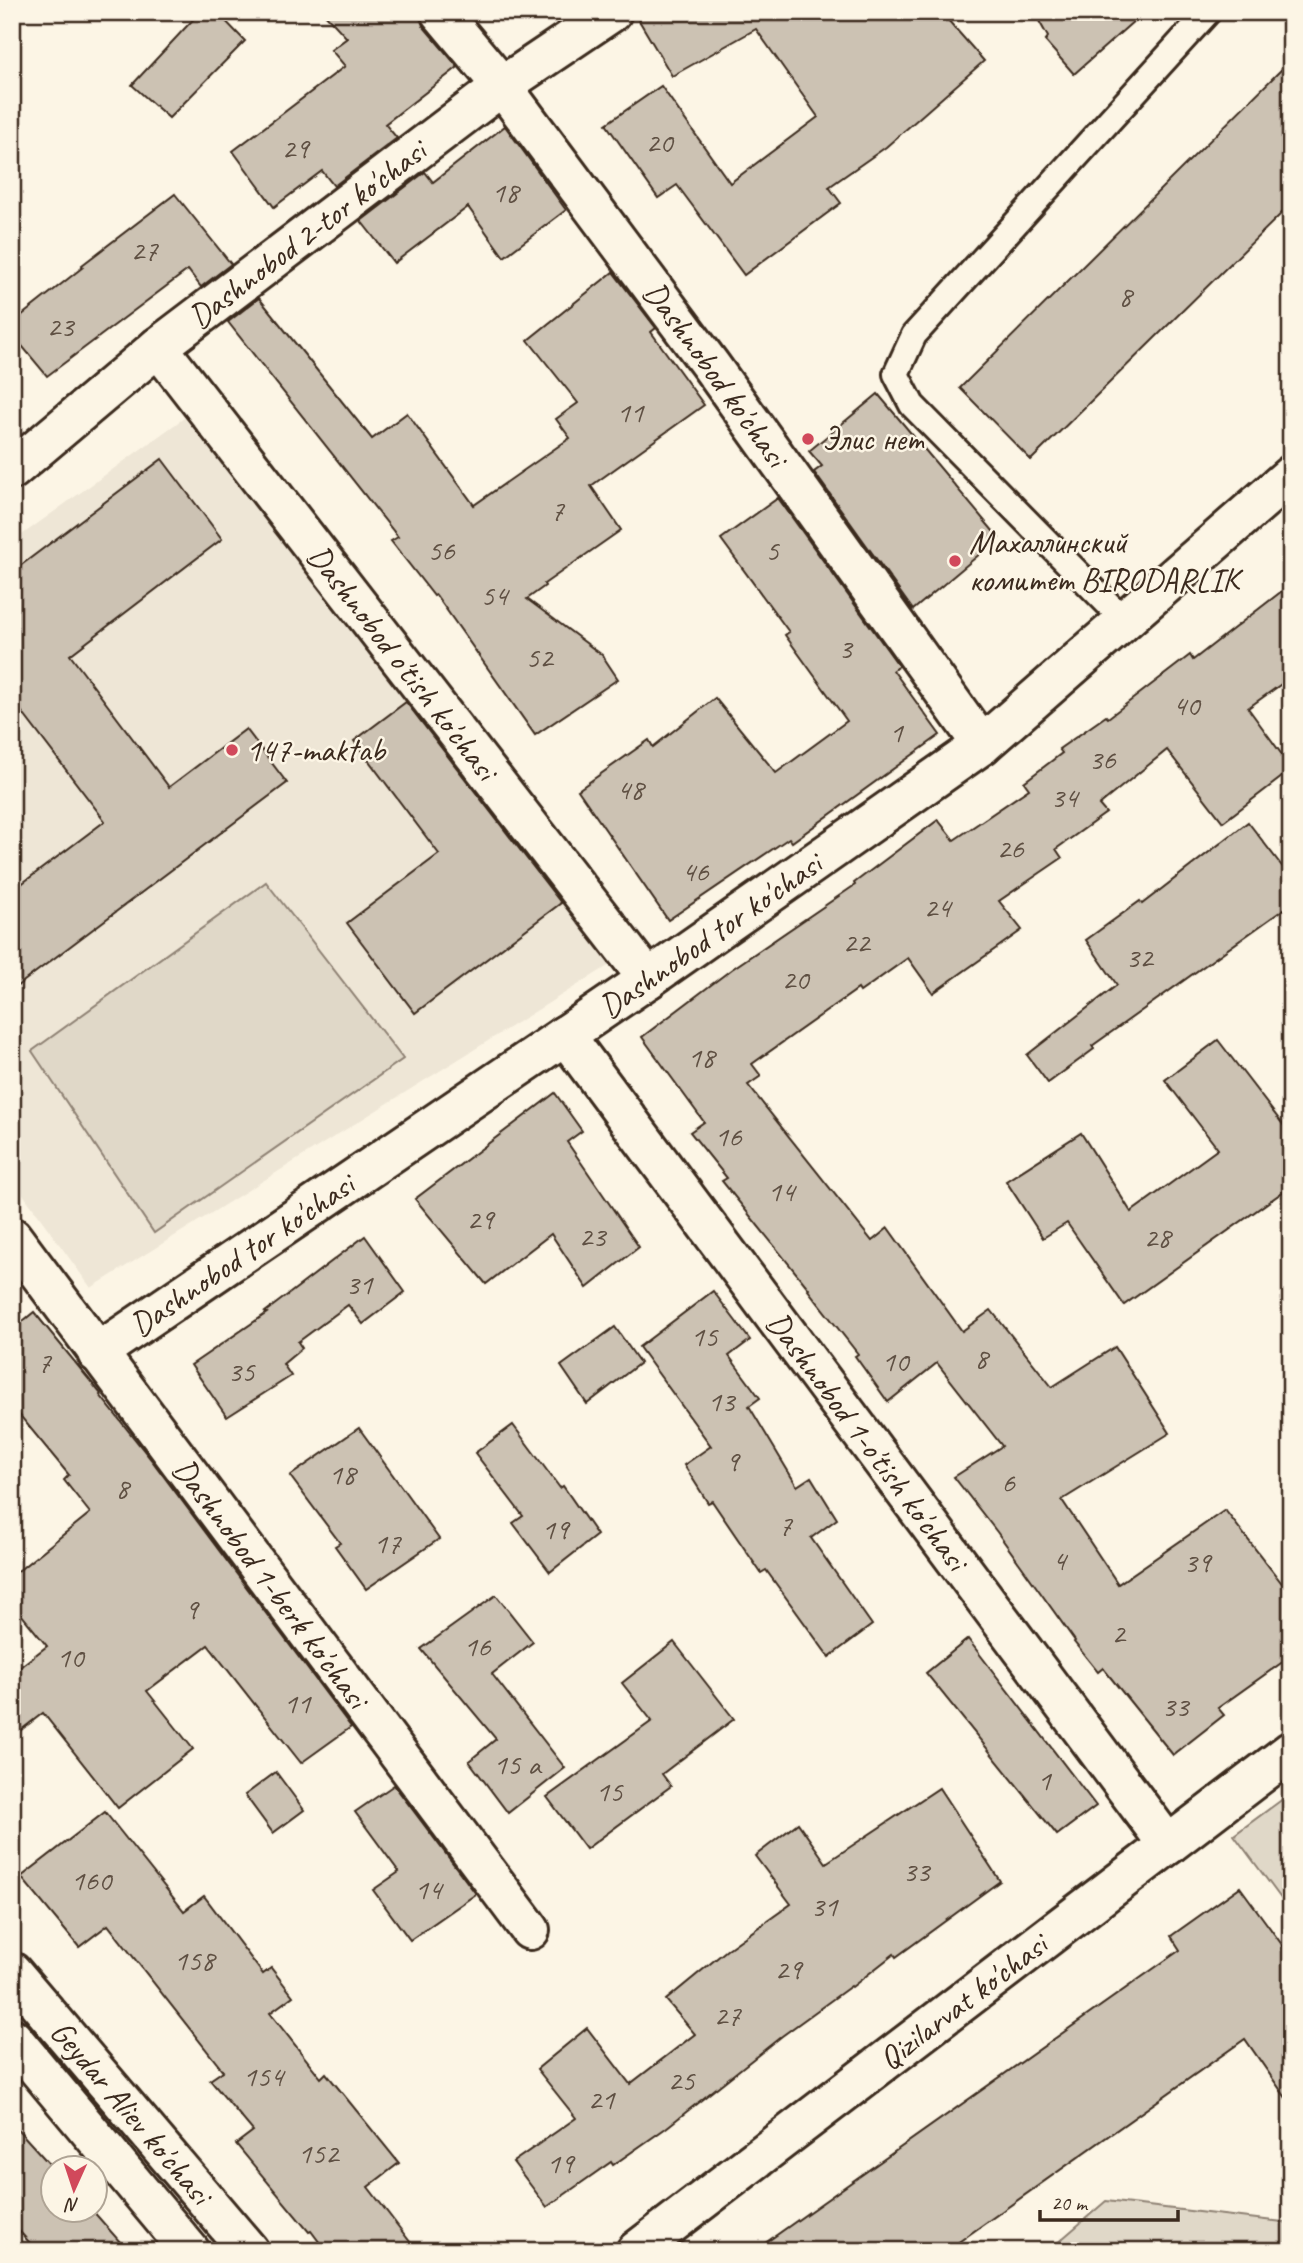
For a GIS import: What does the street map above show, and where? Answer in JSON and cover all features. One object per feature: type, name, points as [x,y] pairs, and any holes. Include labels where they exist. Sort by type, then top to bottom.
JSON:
[{"type":"street","name":"Dashnobod ko'chasi","points":[[440,12],[502,86],[711,366],[982,745]]},
{"type":"street","name":"Dashnobod 2-tor ko'chasi","points":[[12,470],[158,347],[502,86],[612,12]]},
{"type":"street","name":"Dashnobod o'tish ko'chasi","points":[[158,347],[648,979]]},
{"type":"street","name":"Dashnobod tor ko'chasi","points":[[97,1353],[648,979],[982,745],[1290,479]]},
{"type":"street","name":"Dashnobod 1-o'tish ko'chasi","points":[[565,1035],[1168,1845]]},
{"type":"street","name":"Dashnobod 1-berk ko'chasi","points":[[12,1237],[530,1930]]},
{"type":"street","name":"Qizilarvat ko'chasi","points":[[636,2251],[1291,1751]]},
{"type":"street","name":"Geydar Aliev ko'chasi","points":[[12,1972],[249,2251]]},
{"type":"street","name":"Geydar Aliev ko'chasi","points":[[12,2038],[190,2251]]},
{"type":"lane","points":[[1124,620],[912,405],[896,374],[914,335],[1208,12]]},
{"type":"shaded area","name":"147-maktab","points":[[184,418],[621,958],[91,1288],[12,1179],[12,542]]},
{"type":"shaded area","points":[[266,882],[403,1059],[154,1233],[32,1051]]},
{"type":"shaded area","points":[[1291,1793],[1291,1912],[1234,1835]]},
{"type":"shaded area","points":[[1106,2201],[1291,2223],[1291,2251],[1048,2251]]},
{"type":"building","points":[[200,12],[217,12],[245,41],[169,118],[132,85]]},
{"type":"building","points":[[323,12],[419,12],[423,26],[458,67],[385,124],[397,138],[334,186],[322,171],[274,207],[233,151],[345,66],[331,50],[347,38]]},
{"type":"building","points":[[634,12],[941,12],[984,61],[886,147],[829,187],[841,203],[744,275],[677,185],[658,198],[606,124],[661,86],[730,183],[818,117],[756,29],[672,76]]},
{"type":"building","points":[[1034,12],[1144,12],[1074,74],[1045,41],[1048,37]]},
{"type":"building","points":[[1291,60],[1291,204],[1031,460],[960,388]]},
{"type":"building","points":[[505,126],[566,210],[504,257],[468,207],[394,263],[361,221],[425,172],[433,182]]},
{"type":"building","points":[[175,194],[231,264],[201,287],[188,270],[47,376],[12,334],[12,323]]},
{"type":"building","points":[[613,272],[656,328],[651,332],[704,405],[591,486],[621,530],[527,599],[602,655],[618,679],[535,735],[436,595],[434,596],[391,541],[398,537],[228,322],[259,298],[372,439],[407,413],[474,505],[570,438],[556,419],[578,403],[528,340]]},
{"type":"building","points":[[878,394],[999,538],[913,610],[814,472],[822,466],[809,451]]},
{"type":"building","points":[[162,459],[222,539],[70,655],[169,787],[246,729],[287,783],[12,990],[12,891],[105,821],[12,699],[12,572]]},
{"type":"building","points":[[778,498],[899,666],[893,670],[940,735],[792,842],[789,838],[668,920],[578,790],[649,740],[653,747],[715,698],[776,773],[847,721],[785,635],[789,632],[721,539]]},
{"type":"building","points":[[1291,584],[1291,677],[1248,708],[1291,770],[1223,822],[1167,750],[1099,805],[1106,813],[1056,849],[1062,858],[999,901],[1022,930],[933,993],[908,958],[860,992],[858,989],[752,1064],[761,1076],[748,1085],[872,1241],[888,1228],[962,1331],[991,1310],[1052,1387],[1115,1347],[1170,1433],[1062,1500],[1118,1584],[1225,1510],[1291,1595],[1291,1656],[1218,1708],[1224,1715],[1173,1755],[1103,1668],[1098,1672],[1074,1642],[997,1532],[954,1477],[1002,1446],[937,1363],[888,1402],[855,1356],[858,1354],[722,1181],[727,1178],[690,1132],[704,1122],[642,1037],[732,969],[855,885],[854,883],[938,820],[954,840],[1029,789],[1024,782],[1062,753],[1059,749],[1106,716],[1108,718],[1190,655],[1193,660]]},
{"type":"building","points":[[406,702],[561,903],[415,1013],[347,923],[439,854],[354,741]]},
{"type":"building","points":[[1248,822],[1291,878],[1291,904],[1092,1046],[1094,1049],[1048,1083],[1027,1055],[1117,985],[1086,940],[1140,901],[1142,904]]},
{"type":"building","points":[[1218,1040],[1291,1135],[1291,1186],[1124,1305],[1067,1223],[1043,1238],[1006,1181],[1081,1133],[1131,1212],[1218,1149],[1165,1080]]},
{"type":"building","points":[[555,1093],[582,1131],[567,1142],[639,1247],[587,1288],[551,1234],[486,1284],[415,1199]]},
{"type":"building","points":[[365,1236],[405,1292],[363,1324],[348,1305],[298,1342],[302,1348],[283,1364],[291,1376],[227,1417],[191,1365],[267,1313],[265,1312]]},
{"type":"building","points":[[713,1291],[750,1340],[729,1356],[760,1398],[749,1406],[797,1486],[811,1477],[837,1519],[811,1538],[872,1625],[829,1657],[766,1570],[761,1573],[712,1501],[708,1503],[684,1465],[711,1446],[639,1347]]},
{"type":"building","points":[[34,1312],[153,1462],[351,1727],[301,1763],[208,1645],[147,1691],[193,1749],[118,1808],[43,1713],[12,1737],[12,1673],[47,1646],[12,1603],[12,1576],[90,1513],[64,1480],[69,1475],[12,1406],[12,1330]]},
{"type":"building","points":[[615,1327],[640,1363],[587,1404],[561,1366]]},
{"type":"building","points":[[513,1425],[560,1488],[563,1486],[597,1535],[550,1572],[513,1523],[523,1516],[475,1453]]},
{"type":"building","points":[[359,1428],[439,1539],[366,1589],[335,1546],[340,1543],[290,1476]]},
{"type":"building","points":[[496,1595],[533,1642],[492,1674],[565,1768],[508,1813],[469,1761],[496,1739],[421,1649]]},
{"type":"building","points":[[968,1639],[1096,1806],[1057,1835],[926,1673]]},
{"type":"building","points":[[674,1642],[734,1719],[662,1774],[671,1786],[586,1849],[547,1797],[652,1721],[622,1683]]},
{"type":"building","points":[[276,1772],[304,1810],[273,1833],[245,1795]]},
{"type":"building","points":[[394,1785],[476,1894],[410,1940],[373,1890],[399,1872],[355,1812]]},
{"type":"building","points":[[939,1788],[1000,1881],[782,2036],[666,2128],[547,2207],[513,2162],[576,2118],[537,2069],[587,2028],[630,2084],[695,2034],[666,2000],[728,1949],[791,1904],[755,1856],[798,1823],[826,1863]]},
{"type":"building","points":[[105,1812],[184,1911],[204,1896],[263,1974],[271,1968],[293,1996],[270,2013],[321,2078],[326,2073],[399,2163],[368,2187],[417,2251],[326,2251],[236,2144],[253,2131],[210,2080],[223,2071],[108,1925],[79,1947],[21,1877]]},
{"type":"building","points":[[1240,1887],[1291,1957],[1291,2105],[1245,2039],[946,2251],[754,2251],[1180,1950],[1171,1936]]},
{"type":"building","points":[[12,2123],[40,2154],[38,2154],[38,2224],[104,2224],[128,2251],[37,2251],[12,2223]]},
{"type":"place","name":"Элис нет","points":[[808,439]]},
{"type":"place","name":"Махаллинский комитет BIRODARLIK","points":[[955,561]]},
{"type":"place","name":"147-maktab","points":[[232,750]]}]
